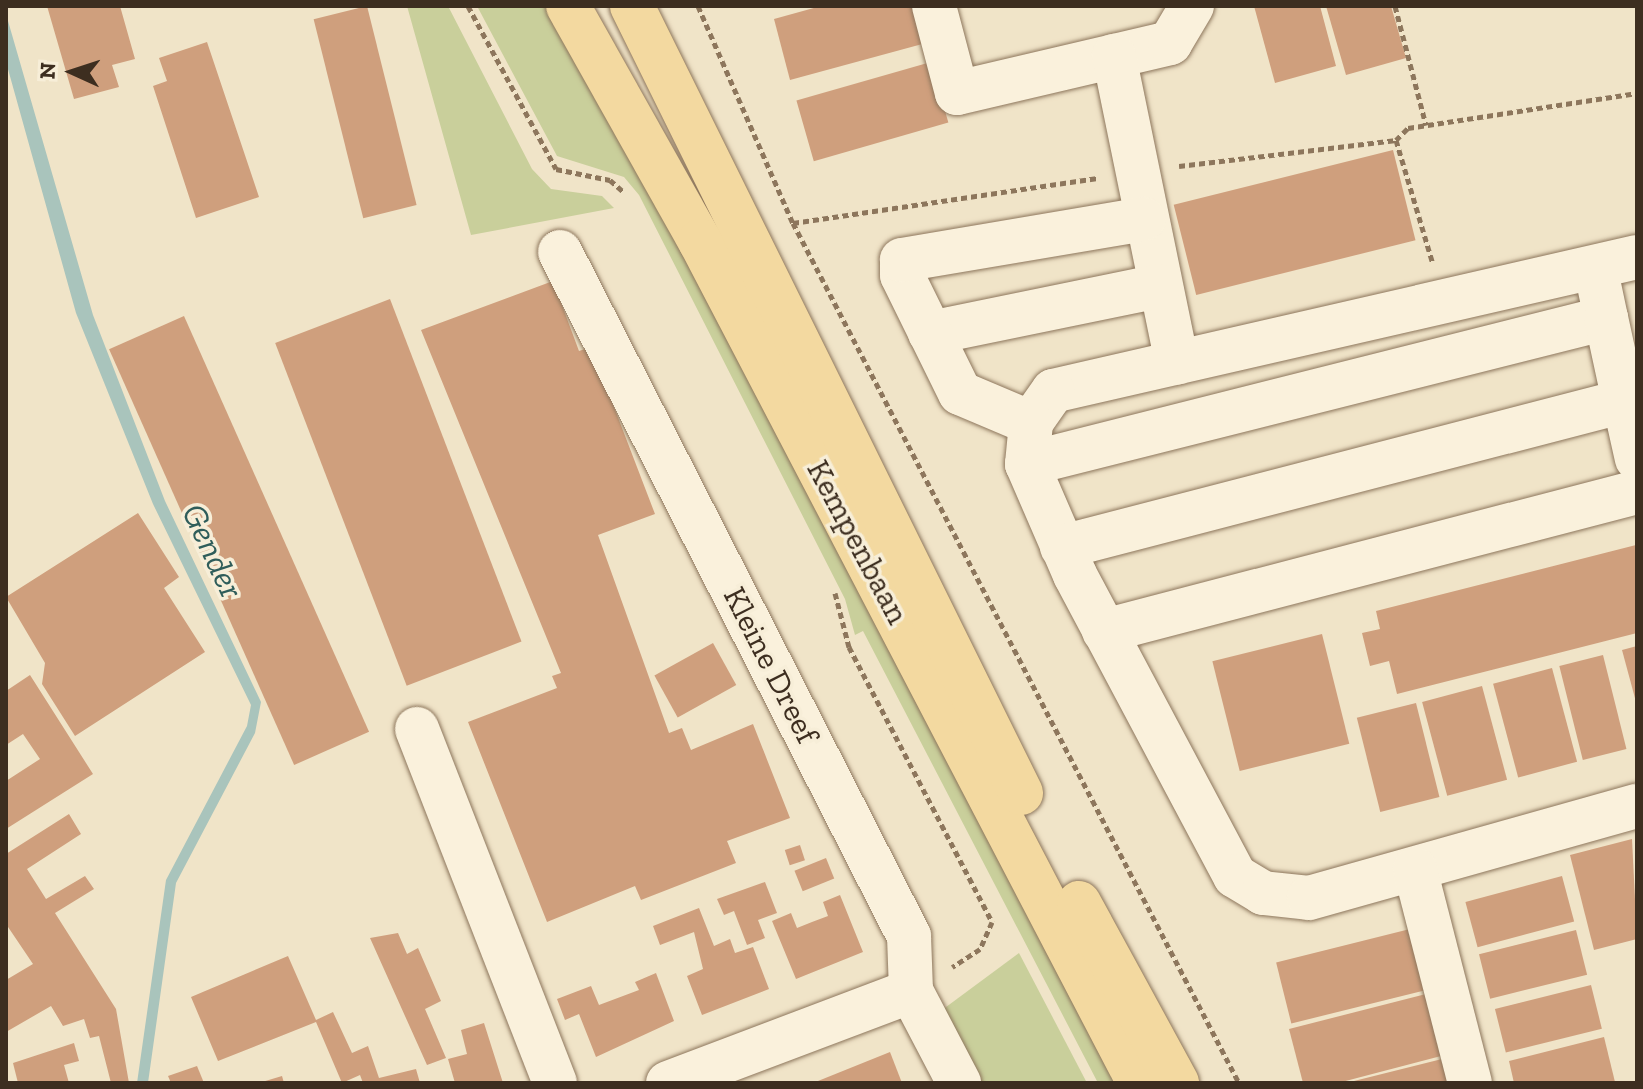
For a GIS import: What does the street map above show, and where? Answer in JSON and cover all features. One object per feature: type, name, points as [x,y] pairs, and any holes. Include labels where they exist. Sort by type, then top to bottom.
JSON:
[{"type":"main road","name":"Kempenbaan","points":[[568,6],[700,241],[1139,1083]]},
{"type":"main road","name":"Kempenbaan","points":[[632,6],[1046,843],[1177,1083]]},
{"type":"street","points":[[934,6],[957,93],[1170,43],[1192,6]]},
{"type":"street","points":[[1114,56],[1144,219],[1177,363]]},
{"type":"street","points":[[1144,219],[913,254],[902,260],[902,275],[960,393],[1029,444],[1062,547],[1235,876],[1263,893],[1309,898],[1637,806]]},
{"type":"street","name":"Kleine Dreef","points":[[560,252],[909,936],[911,991],[959,1083]]},
{"type":"street","points":[[1029,444],[1053,391],[1637,257]]},
{"type":"street","points":[[1595,267],[1637,459]]},
{"type":"street","points":[[930,333],[1159,286]]},
{"type":"street","points":[[1029,444],[1606,318]]},
{"type":"street","points":[[1062,547],[1624,401]]},
{"type":"street","points":[[1104,631],[1637,492]]},
{"type":"street","points":[[417,729],[555,1083]]},
{"type":"street","points":[[1415,869],[1470,1083]]},
{"type":"street","points":[[668,1083],[911,991]]},
{"type":"path","points":[[468,6],[556,169],[610,180],[629,197]]},
{"type":"path","points":[[698,6],[793,223],[1239,1083]]},
{"type":"path","points":[[1395,6],[1426,125]]},
{"type":"path","points":[[1396,140],[1408,128],[1637,93]]},
{"type":"path","name":"Kempenbaan","points":[[827,580],[849,647],[992,922],[980,949],[911,991]]},
{"type":"green space","points":[[407,6],[448,6],[532,169],[551,189],[602,196],[614,208],[471,235]]},
{"type":"green space","points":[[477,6],[546,6],[718,311],[1118,1083],[1098,1083],[863,631],[855,635],[845,599],[639,195],[624,177],[557,156]]},
{"type":"green space","points":[[1019,953],[1087,1083],[981,1083],[942,1010]]},
{"type":"water","points":[[6,14],[93,315],[165,501],[261,702],[255,733],[176,883],[148,1083],[137,1083],[166,880],[247,726],[251,705],[153,504],[76,313],[6,62]]},
{"type":"building","points":[[47,6],[120,6],[135,59],[112,65],[119,87],[74,99]]},
{"type":"building","points":[[367,6],[417,205],[363,218],[314,19]]},
{"type":"building","points":[[821,6],[915,6],[926,43],[790,80],[774,19]]},
{"type":"building","points":[[1254,6],[1320,6],[1336,66],[1275,83]]},
{"type":"building","points":[[1326,6],[1391,6],[1406,58],[1346,75]]},
{"type":"building","points":[[207,42],[259,197],[196,218],[153,86],[167,81],[159,58]]},
{"type":"building","points":[[931,62],[948,123],[814,161],[796,101]]},
{"type":"building","points":[[1393,150],[1415,240],[1196,295],[1174,205]]},
{"type":"building","points":[[553,281],[579,351],[591,347],[655,514],[598,535],[669,733],[682,728],[691,750],[753,724],[790,818],[727,841],[736,863],[641,900],[635,886],[547,922],[468,722],[557,688],[552,676],[561,673],[421,330]]},
{"type":"building","points":[[390,299],[522,642],[407,686],[275,343]]},
{"type":"building","points":[[184,316],[369,732],[294,765],[109,349]]},
{"type":"building","points":[[138,513],[179,577],[164,588],[205,652],[75,736],[42,684],[45,663],[6,597]]},
{"type":"building","points":[[1636,545],[1637,633],[1397,694],[1389,661],[1370,666],[1362,633],[1380,629],[1376,611]]},
{"type":"building","points":[[1322,634],[1349,744],[1240,771],[1212,661]]},
{"type":"building","points":[[713,643],[736,685],[678,717],[654,675]]},
{"type":"building","points":[[1637,646],[1637,702],[1636,702],[1622,650]]},
{"type":"building","points":[[1603,655],[1626,749],[1583,760],[1559,666]]},
{"type":"building","points":[[1552,668],[1577,762],[1518,777],[1493,684]]},
{"type":"building","points":[[30,675],[93,774],[6,829],[6,781],[40,759],[23,734],[6,745],[6,691]]},
{"type":"building","points":[[1482,686],[1507,780],[1447,796],[1422,702]]},
{"type":"building","points":[[1416,703],[1439,797],[1380,812],[1357,718]]},
{"type":"building","points":[[69,814],[81,834],[27,869],[46,899],[85,876],[94,889],[55,913],[116,1009],[129,1083],[111,1083],[99,1036],[90,1038],[84,1019],[63,1026],[51,1006],[6,1032],[6,980],[33,964],[6,924],[6,854]]},
{"type":"building","points":[[1632,839],[1637,939],[1594,950],[1570,855]]},
{"type":"building","points":[[800,845],[805,860],[790,865],[785,850]]},
{"type":"building","points":[[826,858],[834,878],[803,891],[794,871]]},
{"type":"building","points":[[1562,876],[1574,921],[1478,947],[1465,902]]},
{"type":"building","points":[[765,882],[777,913],[758,920],[765,938],[747,945],[734,911],[724,915],[717,899]]},
{"type":"building","points":[[840,895],[863,952],[796,979],[772,921],[791,913],[797,928],[828,916],[823,902]]},
{"type":"building","points":[[699,908],[714,946],[730,939],[735,953],[753,947],[769,989],[702,1015],[687,976],[703,969],[694,932],[660,945],[653,926]]},
{"type":"building","points":[[1410,929],[1425,990],[1291,1024],[1276,962]]},
{"type":"building","points":[[1576,930],[1587,975],[1490,999],[1479,954]]},
{"type":"building","points":[[398,933],[407,954],[418,948],[441,1001],[425,1009],[446,1058],[427,1065],[370,938]]},
{"type":"building","points":[[288,956],[316,1020],[333,1012],[352,1053],[368,1046],[379,1078],[416,1069],[420,1083],[363,1083],[360,1075],[342,1083],[316,1022],[218,1061],[191,997]]},
{"type":"building","points":[[656,973],[674,1021],[596,1057],[579,1014],[565,1020],[557,999],[591,986],[599,1005],[639,990],[635,982]]},
{"type":"building","points":[[1591,985],[1602,1029],[1506,1053],[1495,1009]]},
{"type":"building","points":[[1426,994],[1441,1056],[1338,1083],[1303,1083],[1289,1029]]},
{"type":"building","points":[[484,1023],[503,1083],[455,1083],[448,1059],[467,1054],[461,1030]]},
{"type":"building","points":[[1604,1037],[1615,1082],[1514,1083],[1509,1061]]},
{"type":"building","points":[[74,1043],[79,1061],[64,1065],[69,1083],[18,1083],[13,1063]]},
{"type":"building","points":[[890,1052],[902,1083],[813,1083]]},
{"type":"building","points":[[1442,1059],[1447,1083],[1350,1083],[1350,1082]]},
{"type":"building","points":[[197,1066],[204,1083],[171,1083],[168,1076]]},
{"type":"building","points":[[282,1076],[284,1083],[262,1083],[262,1082]]},
{"type":"water label","name":"Gender","points":[[213,551]]}]
